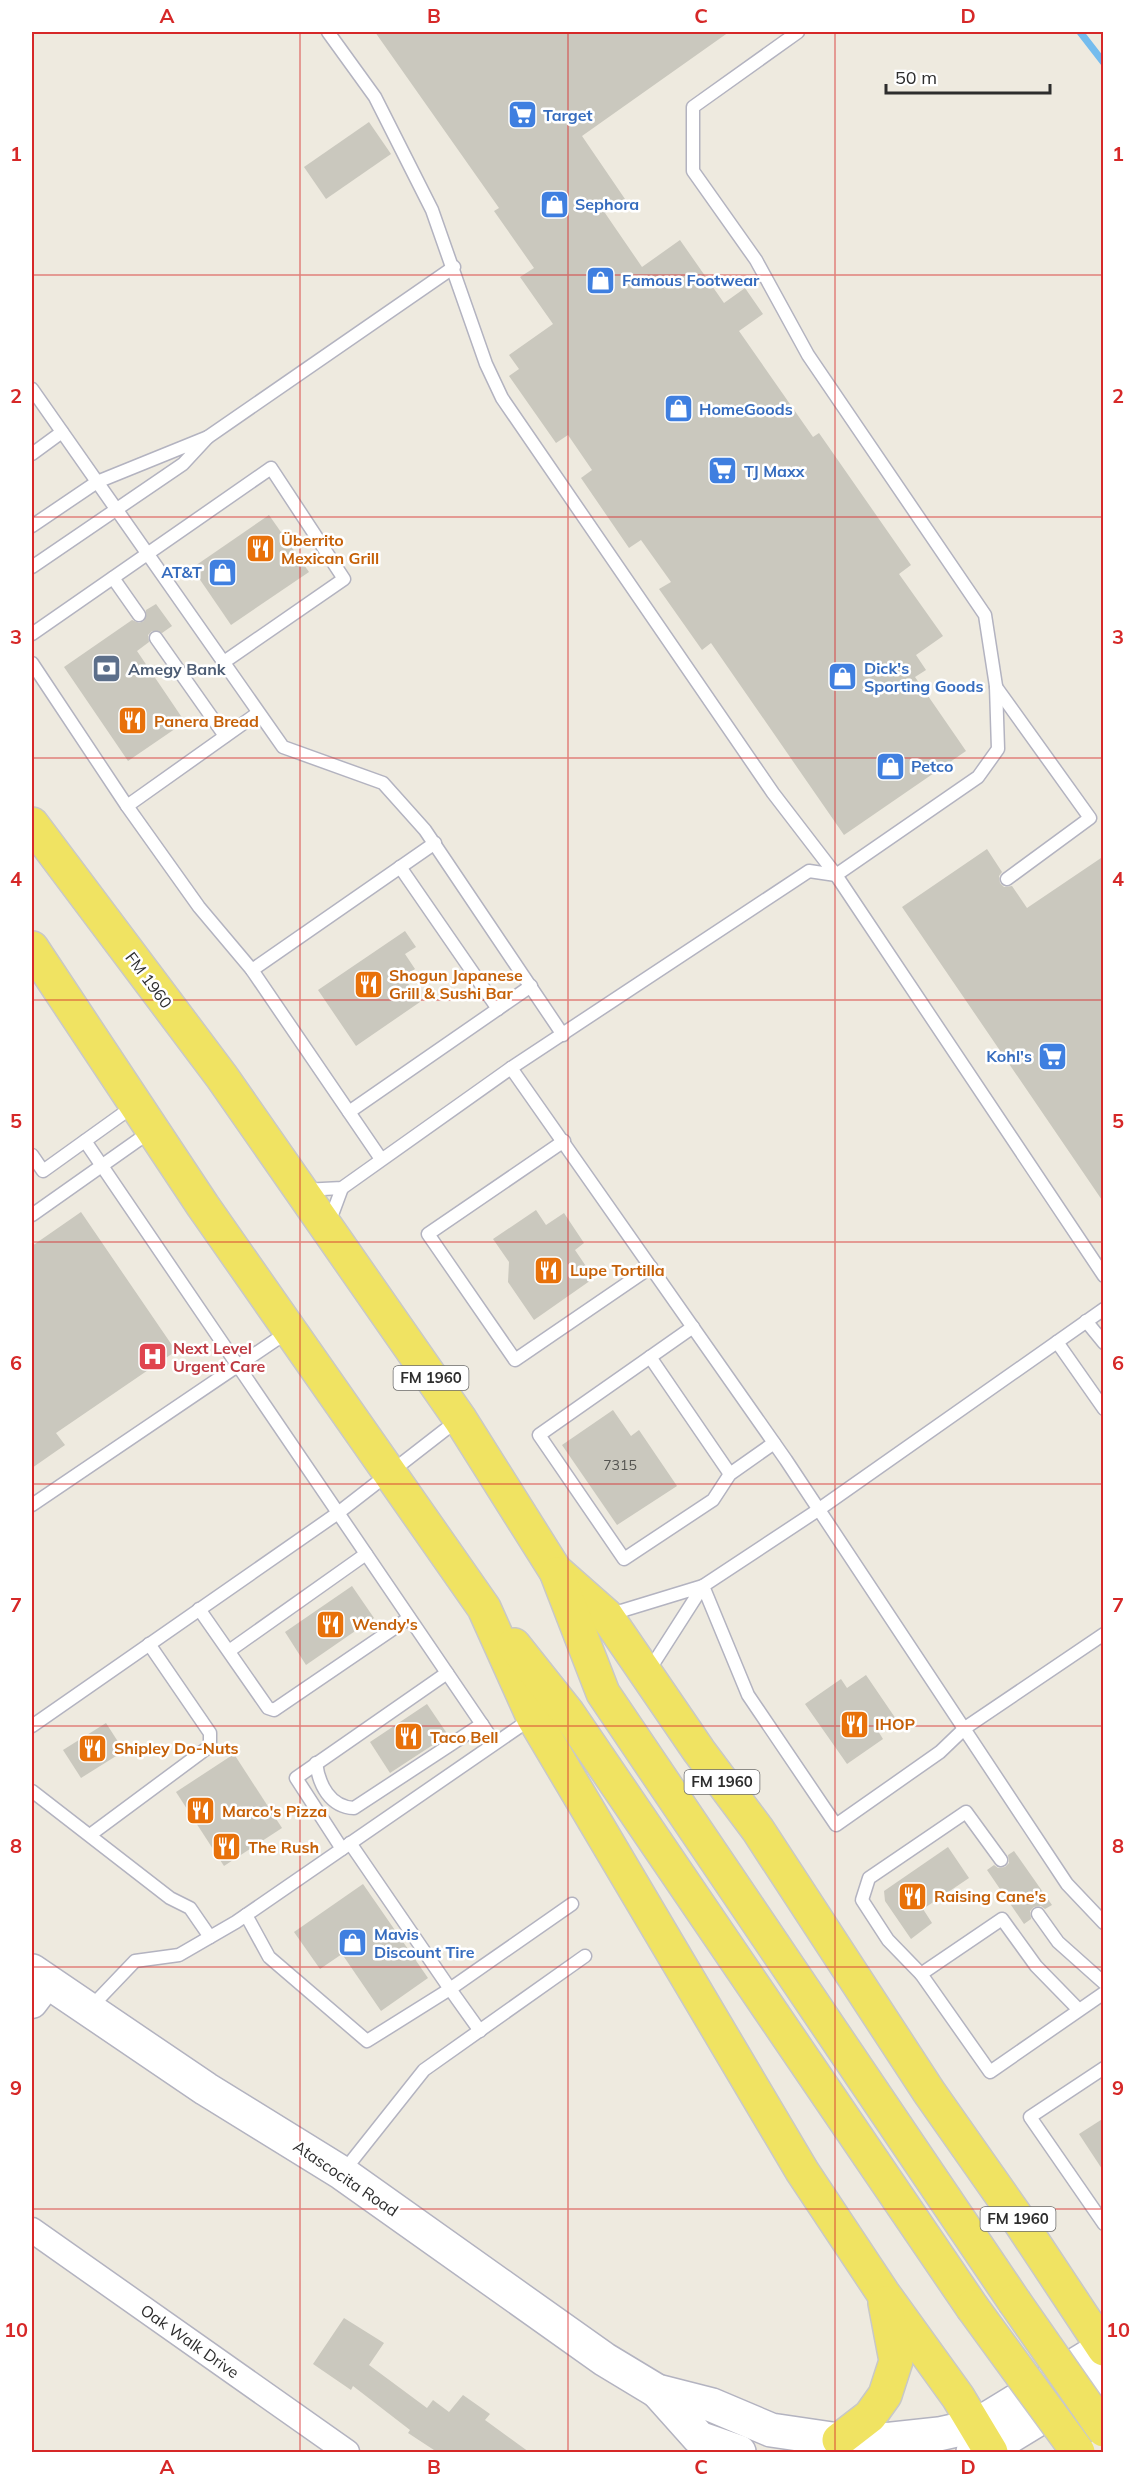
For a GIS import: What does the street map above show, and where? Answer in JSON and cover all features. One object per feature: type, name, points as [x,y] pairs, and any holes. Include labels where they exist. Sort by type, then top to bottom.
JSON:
[{"type":"main road","name":"FM 1960","points":[[32,824],[222,1077],[460,1419],[555,1570],[606,1615],[764,1840],[929,2091],[1016,2216],[1103,2349]]},
{"type":"main road","points":[[32,948],[290,1330],[484,1608],[568,1713],[972,2307],[1078,2452]]},
{"type":"main road","points":[[555,1570],[603,1693],[1014,2301],[1104,2430]]},
{"type":"main road","points":[[484,1608],[533,1718],[802,2171],[883,2292],[958,2397],[982,2445]]},
{"type":"main road","name":"Atascocita Road","points":[[37,1986],[89,2009],[206,2089],[342,2173],[604,2359],[657,2391],[712,2405],[771,2430],[839,2440],[874,2441],[939,2434],[982,2445],[1104,2379]]},
{"type":"main road","points":[[839,2440],[870,2416],[885,2395],[896,2361],[883,2292]]},
{"type":"main road","name":"Atascocita Road","points":[[982,2445],[1103,2349]]},
{"type":"main road","name":"Atascocita Road","points":[[657,2391],[699,2438],[739,2452]]},
{"type":"street","name":"Oak Walk Drive","points":[[32,2230],[347,2452]]},
{"type":"lane","points":[[328,32],[375,97],[432,210],[454,267],[486,364],[502,398],[772,793],[836,875],[1104,1276]]},
{"type":"lane","points":[[326,1229],[342,1188],[381,1159],[511,1068],[809,871],[836,875],[978,777],[998,749],[996,686],[985,615],[808,355],[756,260],[693,171],[693,107],[798,32]]},
{"type":"lane","points":[[32,567],[183,464],[208,437],[454,267]]},
{"type":"lane","points":[[32,389],[283,747],[383,783],[435,843],[563,1035]]},
{"type":"lane","points":[[32,454],[62,432]]},
{"type":"lane","points":[[32,526],[97,482],[208,437]]},
{"type":"lane","points":[[32,634],[271,468],[344,579],[224,662]]},
{"type":"lane","points":[[113,578],[139,615]]},
{"type":"lane","points":[[156,638],[225,736]]},
{"type":"lane","points":[[32,663],[127,806],[199,907],[252,970],[381,1159]]},
{"type":"lane","points":[[996,686],[1090,818],[1007,879]]},
{"type":"lane","points":[[127,806],[258,713]]},
{"type":"lane","points":[[252,970],[435,843]]},
{"type":"lane","points":[[400,867],[498,1009]]},
{"type":"lane","points":[[349,1112],[531,986]]},
{"type":"lane","points":[[511,1068],[774,1443],[1067,1884],[1104,1923]]},
{"type":"lane","points":[[32,1155],[43,1171],[85,1141],[144,1117]]},
{"type":"lane","points":[[32,1215],[102,1167],[144,1117]]},
{"type":"lane","points":[[85,1141],[494,1743]]},
{"type":"lane","points":[[564,1141],[428,1234],[515,1360],[651,1267]]},
{"type":"lane","points":[[300,1190],[342,1188]]},
{"type":"lane","points":[[606,1615],[703,1586],[818,1509],[1104,1309]]},
{"type":"lane","points":[[1086,1321],[1104,1343]]},
{"type":"lane","points":[[693,1327],[539,1435],[624,1559],[713,1500],[730,1474],[774,1443]]},
{"type":"lane","points":[[32,1506],[290,1330]]},
{"type":"lane","points":[[1058,1342],[1104,1409]]},
{"type":"lane","points":[[650,1357],[730,1474]]},
{"type":"lane","points":[[32,1726],[338,1513],[460,1419]]},
{"type":"lane","points":[[229,1651],[366,1554]]},
{"type":"lane","points":[[647,1674],[703,1586]]},
{"type":"lane","points":[[703,1586],[748,1695],[836,1825],[940,1752],[965,1728],[1104,1634]]},
{"type":"lane","points":[[200,1609],[268,1708],[274,1710],[409,1618]]},
{"type":"lane","points":[[90,1835],[210,1746],[210,1733],[149,1644]]},
{"type":"lane","points":[[447,1672],[299,1775],[296,1781],[480,2031]]},
{"type":"lane","points":[[89,2009],[135,1961],[179,1955],[210,1937],[246,1915],[533,1718]]},
{"type":"lane","points":[[316,1763],[320,1782],[333,1802],[343,1808],[354,1808],[482,1724]]},
{"type":"lane","points":[[32,1791],[170,1898],[190,1908],[210,1937]]},
{"type":"lane","points":[[1001,1860],[966,1812],[869,1878],[861,1900],[888,1940],[921,1974],[990,2073],[1104,1993]]},
{"type":"lane","points":[[246,1915],[269,1957],[367,2041],[450,1989],[572,1904]]},
{"type":"lane","points":[[1038,1914],[1058,1942],[1104,1983]]},
{"type":"lane","points":[[921,1974],[1002,1919],[1036,1966],[1079,2010]]},
{"type":"lane","points":[[342,2173],[424,2070],[585,1956]]},
{"type":"lane","points":[[1104,2068],[1030,2117],[1104,2224]]},
{"type":"building","points":[[375,32],[729,32],[582,136],[625,199],[605,213],[642,267],[680,240],[724,303],[745,288],[763,314],[739,331],[813,437],[819,433],[911,565],[899,574],[943,636],[916,655],[926,670],[915,677],[966,751],[844,835],[711,643],[702,650],[659,589],[671,582],[641,540],[629,548],[581,478],[592,470],[568,435],[556,443],[509,376],[519,369],[509,355],[553,324],[520,277],[534,268],[494,211],[499,208]]},
{"type":"building","points":[[369,122],[391,154],[326,199],[304,167]]},
{"type":"building","points":[[269,515],[309,572],[231,625],[192,568]]},
{"type":"building","points":[[156,604],[172,626],[162,633],[152,631],[148,635],[149,642],[137,651],[185,722],[128,761],[64,667],[132,620],[139,623],[144,621],[146,610]]},
{"type":"building","name":"Kohl's","points":[[987,849],[1002,872],[999,876],[1000,883],[1004,887],[1012,886],[1027,908],[1104,856],[1104,1203],[902,907]]},
{"type":"building","name":"Shogun Japanese Grill & Sushi Bar","points":[[405,931],[416,947],[405,954],[415,969],[404,977],[420,1002],[356,1046],[318,990]]},
{"type":"building","name":"Lupe Tortilla","points":[[536,1210],[546,1225],[564,1213],[584,1243],[575,1250],[594,1278],[534,1320],[508,1282],[509,1262],[493,1239]]},
{"type":"building","points":[[81,1212],[176,1351],[56,1433],[65,1445],[32,1468],[32,1246]]},
{"type":"building","points":[[613,1410],[631,1436],[639,1430],[677,1486],[617,1525],[562,1445]]},
{"type":"building","points":[[352,1586],[374,1618],[306,1665],[285,1632]]},
{"type":"building","name":"IHOP","points":[[866,1675],[896,1719],[878,1731],[883,1739],[847,1764],[805,1704],[841,1679],[847,1688]]},
{"type":"building","points":[[427,1704],[448,1735],[390,1773],[370,1742]]},
{"type":"building","points":[[106,1723],[124,1751],[81,1778],[63,1750]]},
{"type":"building","points":[[234,1754],[282,1828],[224,1866],[176,1792]]},
{"type":"building","name":"Raising Cane's","points":[[948,1847],[969,1878],[923,1909],[932,1923],[911,1939],[885,1901],[884,1891]]},
{"type":"building","points":[[1014,1851],[1052,1905],[1045,1909],[1041,1906],[1034,1907],[1030,1911],[1031,1919],[1024,1924],[987,1870],[994,1865],[998,1868],[1005,1867],[1009,1863],[1008,1855]]},
{"type":"building","name":"Mavis Discount Tire","points":[[363,1884],[428,1978],[381,2011],[342,1954],[320,1969],[294,1932]]},
{"type":"building","points":[[1104,2118],[1104,2172],[1079,2134]]},
{"type":"building","points":[[344,2318],[384,2343],[369,2365],[427,2408],[433,2400],[449,2412],[463,2395],[490,2414],[485,2420],[529,2452],[437,2452],[408,2433],[410,2430],[353,2386],[351,2390],[313,2364]]},
{"type":"waterway","points":[[1080,32],[1104,63]]},
{"type":"place","name":"Target","points":[[522,115]]},
{"type":"place","name":"Sephora","points":[[554,204]]},
{"type":"place","name":"Famous Footwear","points":[[601,280]]},
{"type":"place","name":"HomeGoods","points":[[678,409]]},
{"type":"place","name":"TJ Maxx","points":[[723,471]]},
{"type":"place","name":"Überrito Mexican Grill","points":[[260,549]]},
{"type":"place","name":"AT&T","points":[[223,572]]},
{"type":"place","name":"Amegy Bank","points":[[107,669]]},
{"type":"place","name":"Dick's Sporting Goods","points":[[843,677]]},
{"type":"place","name":"Panera Bread","points":[[133,721]]},
{"type":"place","name":"Petco","points":[[890,766]]},
{"type":"place","name":"Shogun Japanese Grill & Sushi Bar","points":[[368,984]]},
{"type":"place","name":"Kohl's","points":[[1053,1056]]},
{"type":"place","name":"Lupe Tortilla","points":[[549,1270]]},
{"type":"place","name":"Next Level Urgent Care","points":[[152,1357]]},
{"type":"place","name":"Wendy's","points":[[331,1624]]},
{"type":"place","name":"IHOP","points":[[854,1724]]},
{"type":"place","name":"Taco Bell","points":[[409,1737]]},
{"type":"place","name":"Shipley Do-Nuts","points":[[93,1748]]},
{"type":"place","name":"Marco's Pizza","points":[[201,1811]]},
{"type":"place","name":"The Rush","points":[[227,1847]]},
{"type":"place","name":"Raising Cane's","points":[[913,1896]]},
{"type":"place","name":"Mavis Discount Tire","points":[[353,1943]]}]
